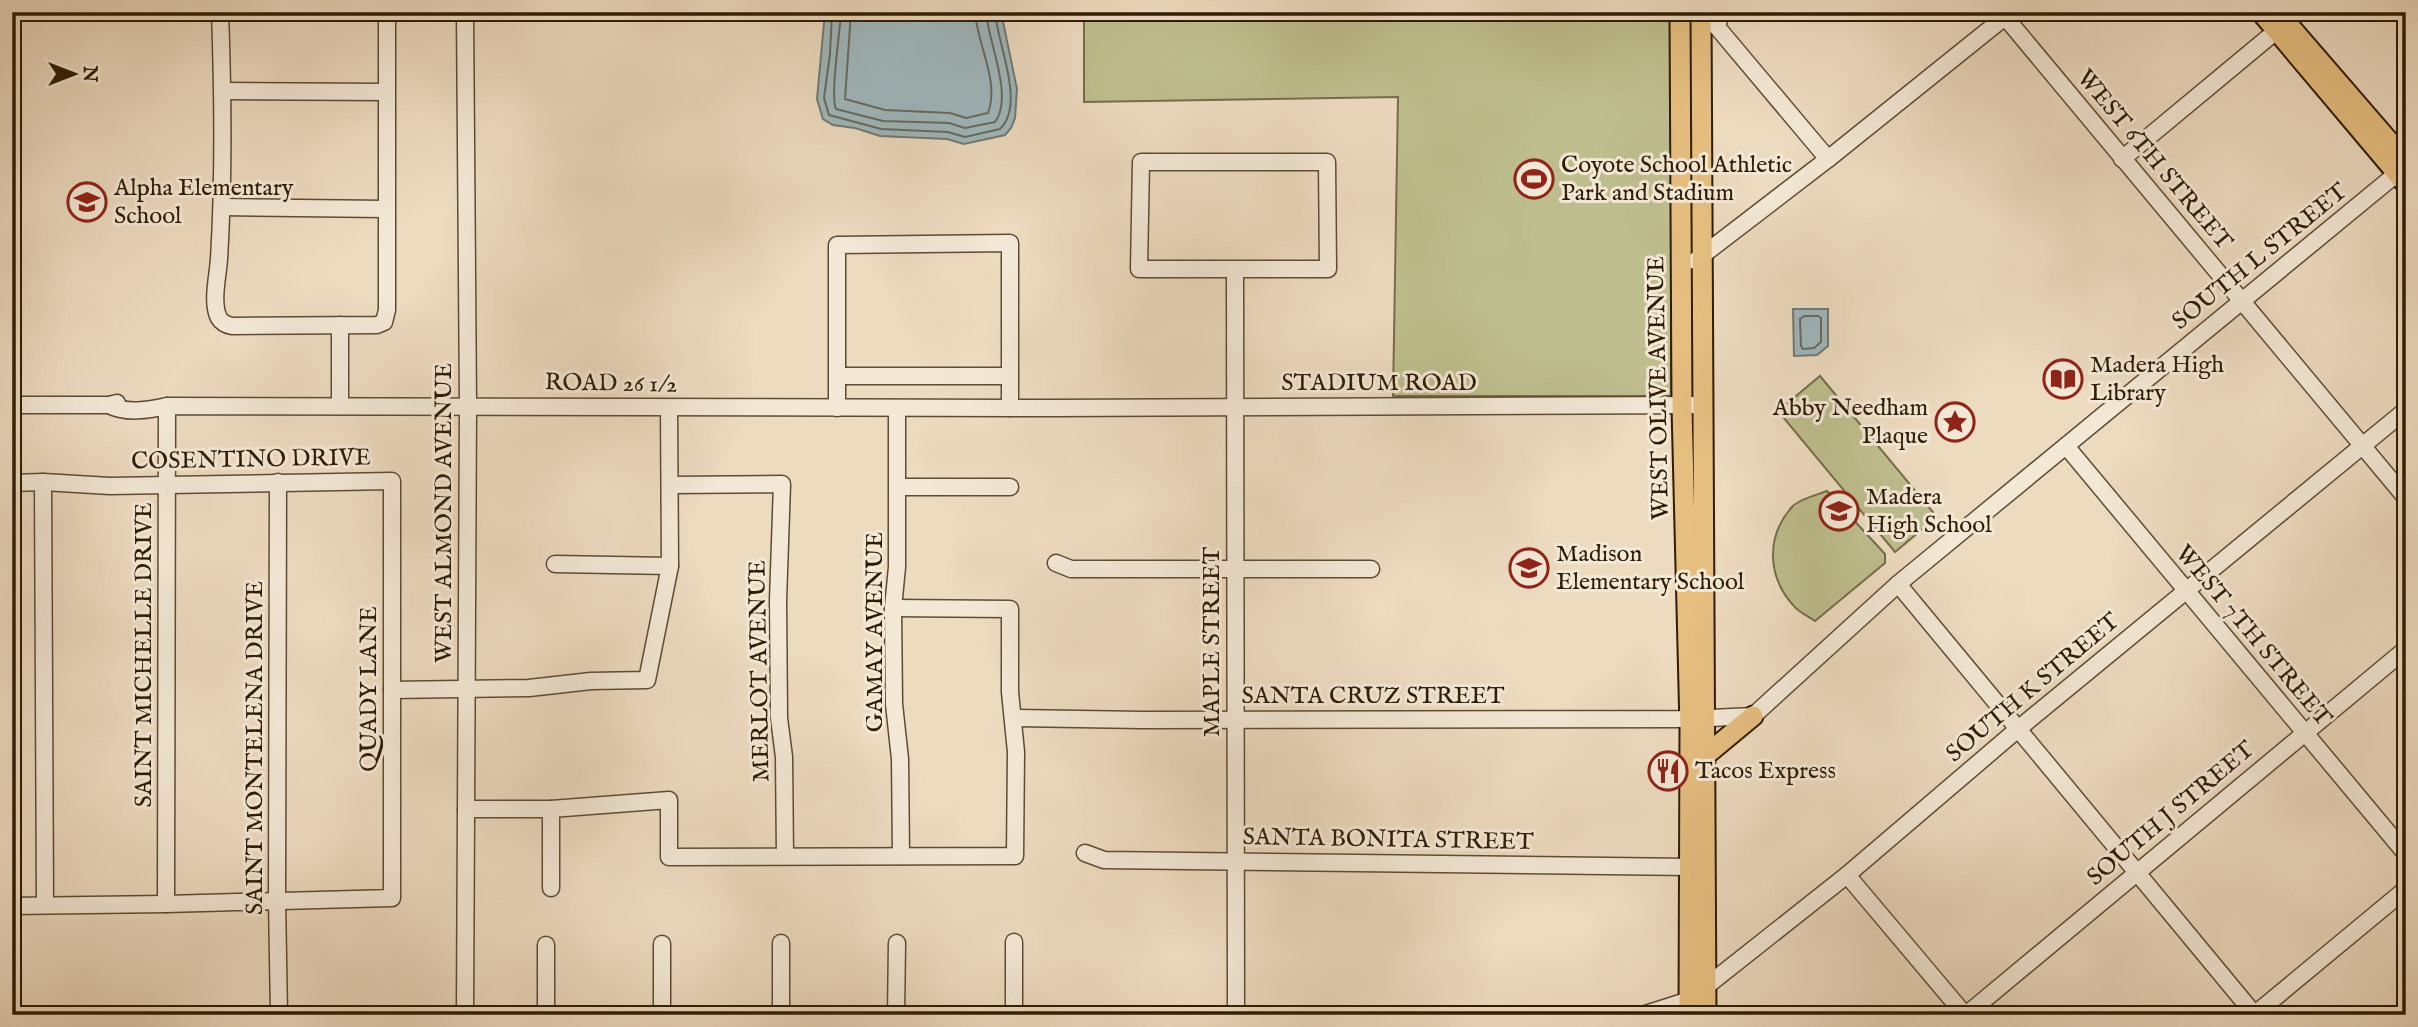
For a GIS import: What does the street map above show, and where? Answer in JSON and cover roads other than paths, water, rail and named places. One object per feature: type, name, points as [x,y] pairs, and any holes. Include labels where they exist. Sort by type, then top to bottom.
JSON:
[{"type":"main road","name":"WEST OLIVE AVENUE","points":[[1680,12],[1682,405],[1698,718],[1706,755],[1706,1015]]},
{"type":"main road","name":"WEST OLIVE AVENUE","points":[[1689,1007],[1704,405],[1701,12]]},
{"type":"main road","points":[[2261,12],[2285,20],[2404,171]]},
{"type":"main road","points":[[1706,755],[1753,716]]},
{"type":"street","points":[[220,12],[223,91],[222,207],[216,302],[219,317],[224,324],[232,326],[377,325],[384,322],[387,310],[387,12]]},
{"type":"street","name":"WEST ALMOND AVENUE","points":[[465,12],[468,405],[465,1015]]},
{"type":"street","points":[[1682,271],[1828,159],[2006,14]]},
{"type":"street","name":"WEST 6TH STREET","points":[[2006,14],[2122,159],[2406,498]]},
{"type":"street","points":[[1719,20],[1828,159]]},
{"type":"street","points":[[2122,159],[2285,20]]},
{"type":"street","points":[[223,91],[386,92]]},
{"type":"street","points":[[1141,162],[1327,162],[1328,269],[1235,270],[1139,270],[1141,162]]},
{"type":"street","name":"SOUTH L STREET","points":[[1753,716],[1898,584],[2242,300],[2404,171]]},
{"type":"street","points":[[222,207],[386,209]]},
{"type":"street","points":[[838,408],[837,245],[1010,243],[1010,408]]},
{"type":"street","name":"MAPLE STREET","points":[[1235,270],[1236,1015]]},
{"type":"street","points":[[340,325],[340,406]]},
{"type":"street","points":[[838,376],[1010,376]]},
{"type":"street","name":"ROAD 26 1/2","points":[[12,405],[109,405],[121,401],[150,401],[167,406],[1054,408]]},
{"type":"street","name":"STADIUM ROAD","points":[[1054,408],[1704,405]]},
{"type":"street","name":"SAINT MICHELLE DRIVE","points":[[166,904],[167,406]]},
{"type":"street","points":[[392,690],[529,688],[590,681],[646,680],[670,566],[668,408]]},
{"type":"street","name":"GAMAY AVENUE","points":[[897,408],[897,567],[893,608],[894,704],[900,759],[901,856]]},
{"type":"street","name":"SOUTH K STREET","points":[[1689,1007],[1707,986],[1847,875],[2018,729],[2406,410]]},
{"type":"street","name":"WEST 7TH STREET","points":[[2066,446],[2406,854]]},
{"type":"street","name":"COSENTINO DRIVE","points":[[12,483],[110,486],[392,481]]},
{"type":"street","name":"QUADY LANE","points":[[277,900],[392,898],[392,481]]},
{"type":"street","points":[[43,482],[45,905]]},
{"type":"street","name":"SAINT MONTELENA DRIVE","points":[[278,482],[279,1015]]},
{"type":"street","name":"MERLOT AVENUE","points":[[670,485],[782,485],[778,601],[779,718],[784,757],[785,856]]},
{"type":"street","points":[[898,487],[1010,487]]},
{"type":"street","points":[[1056,563],[1071,569],[1371,569]]},
{"type":"street","points":[[555,564],[670,566]]},
{"type":"street","points":[[1898,584],[2254,1015],[2406,889]]},
{"type":"street","points":[[466,809],[551,809],[669,800],[669,857],[1015,856],[1016,752],[1010,692],[1010,609],[893,608]]},
{"type":"street","name":"SOUTH J STREET","points":[[1965,1015],[2406,649]]},
{"type":"street","points":[[1698,718],[1753,716]]},
{"type":"street","name":"SANTA CRUZ STREET","points":[[1013,718],[1698,718]]},
{"type":"street","points":[[551,809],[551,888]]},
{"type":"street","name":"SANTA BONITA STREET","points":[[1085,853],[1104,860],[1691,867]]},
{"type":"street","points":[[1847,875],[1965,1015]]},
{"type":"street","points":[[12,906],[277,900]]},
{"type":"street","points":[[1014,942],[1014,1015]]},
{"type":"street","points":[[781,943],[781,1015]]},
{"type":"street","points":[[896,1015],[897,943]]},
{"type":"street","points":[[546,944],[546,1015]]},
{"type":"street","points":[[662,944],[662,1015]]},
{"type":"street","points":[[1642,1015],[1689,1007]]},
{"type":"water","points":[[825,12],[1001,12],[1017,89],[1015,118],[1011,128],[1005,135],[964,144],[947,139],[880,136],[833,125],[823,119],[817,99]]},
{"type":"water","points":[[1793,309],[1828,309],[1828,346],[1817,355],[1794,356]]},
{"type":"place","name":"Coyote School Athletic Park and Stadium","points":[[1534,179]]},
{"type":"place","name":"Alpha Elementary School","points":[[87,202]]},
{"type":"place","name":"Madera High Library","points":[[2063,379]]},
{"type":"place","name":"Abby Needham Plaque","points":[[1955,422]]},
{"type":"place","name":"Madera High School","points":[[1839,511]]},
{"type":"place","name":"Madison Elementary School","points":[[1529,568]]},
{"type":"place","name":"Tacos Express","points":[[1668,771]]}]
